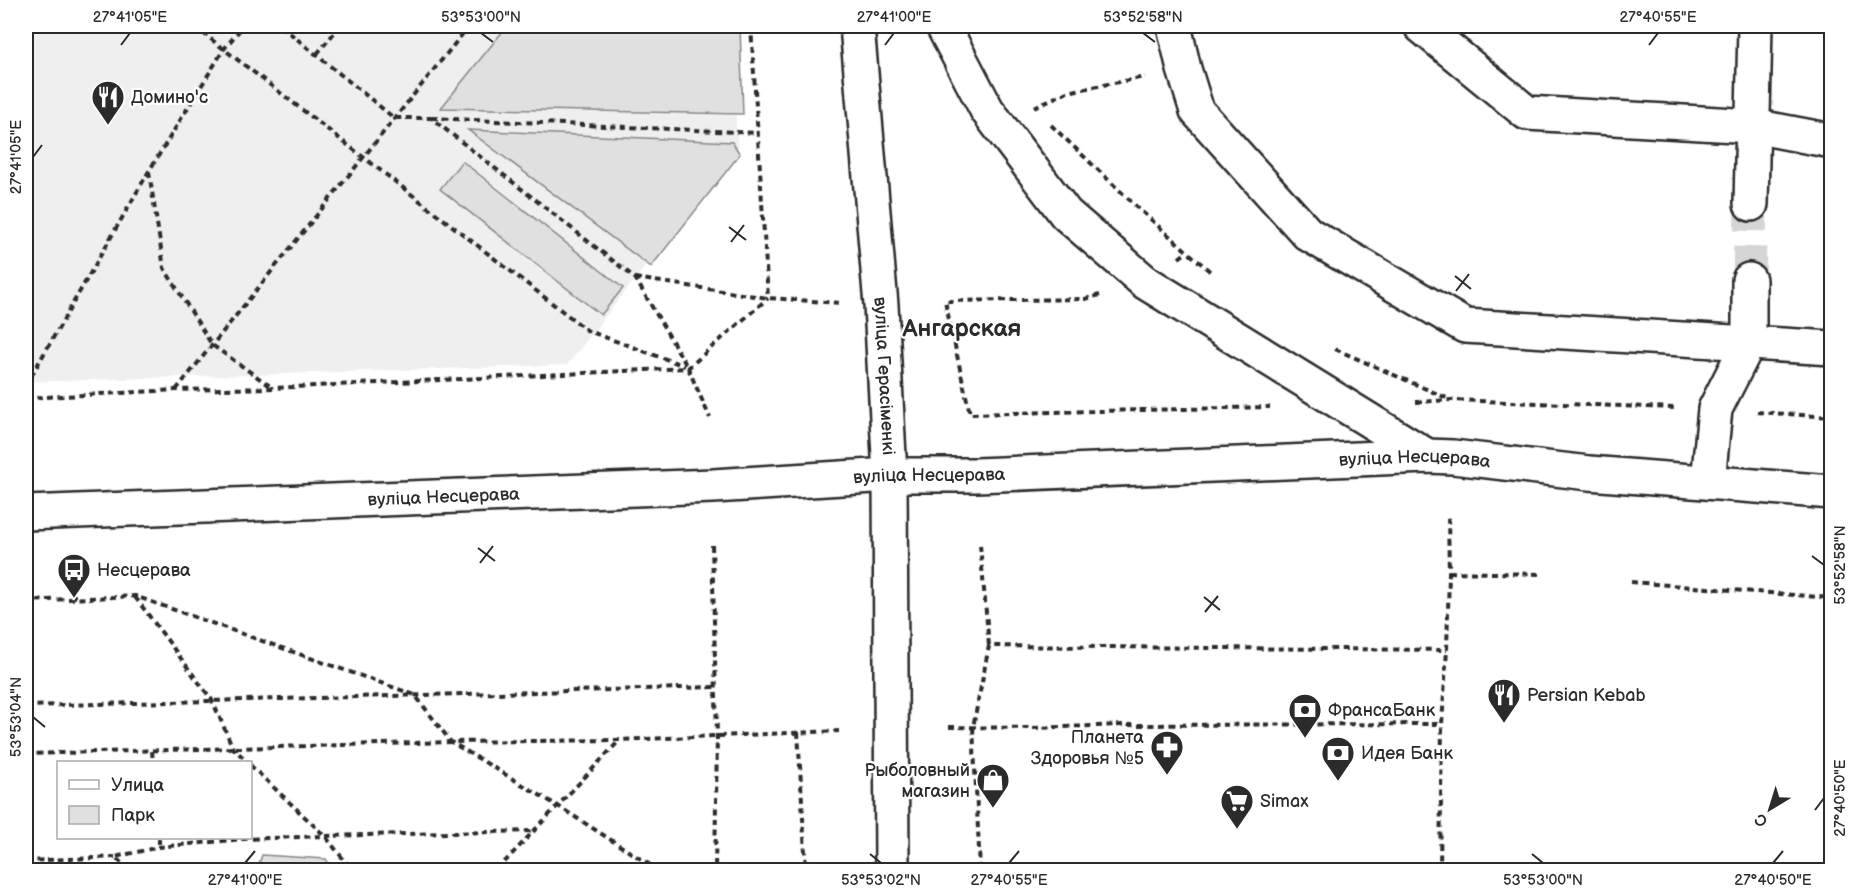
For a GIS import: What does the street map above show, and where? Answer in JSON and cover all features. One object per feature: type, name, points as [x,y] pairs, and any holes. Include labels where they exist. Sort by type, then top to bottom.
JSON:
[{"type":"main road","name":"вуліца Герасіменкі","points":[[856,26],[881,305],[890,475],[892,870]]},
{"type":"main road","points":[[943,26],[987,110],[1066,214],[1144,282],[1427,456]]},
{"type":"main road","points":[[1174,26],[1197,111],[1308,234],[1466,326],[1832,348]]},
{"type":"main road","points":[[1421,26],[1527,113],[1753,126],[1832,141]]},
{"type":"main road","points":[[1751,204],[1755,26]]},
{"type":"main road","points":[[1708,482],[1715,409],[1749,342],[1749,280]]},
{"type":"main road","name":"вуліца Несцерава","points":[[26,513],[701,487],[890,475],[976,475],[1427,456],[1832,492]]},
{"type":"path","points":[[194,26],[588,332],[688,368]]},
{"type":"path","points":[[26,385],[149,171],[224,49],[243,26]]},
{"type":"path","points":[[281,26],[394,118],[758,133]]},
{"type":"path","points":[[317,54],[338,28],[335,26]]},
{"type":"path","points":[[176,390],[469,26]]},
{"type":"path","points":[[751,26],[768,298]]},
{"type":"path","points":[[1042,115],[1033,108],[1067,92],[1184,69]]},
{"type":"path","points":[[430,118],[635,278],[688,368],[710,418]]},
{"type":"path","points":[[1050,123],[1140,210],[1217,277]]},
{"type":"path","points":[[149,171],[164,268],[212,345],[274,388]]},
{"type":"path","points":[[635,278],[768,298],[845,303]]},
{"type":"path","points":[[970,414],[945,301],[1086,299],[1144,282]]},
{"type":"path","points":[[26,398],[688,368],[768,298]]},
{"type":"path","points":[[1327,344],[1452,400]]},
{"type":"path","points":[[72,512],[74,599]]},
{"type":"path","points":[[1440,870],[1442,724],[1449,572],[1448,515]]},
{"type":"path","points":[[980,544],[990,646],[973,727],[980,870]]},
{"type":"path","points":[[707,870],[715,869],[717,687],[712,545]]},
{"type":"path","points":[[1449,572],[1540,574]]},
{"type":"path","points":[[1630,582],[1832,598]]},
{"type":"path","points":[[135,596],[212,700],[232,748],[246,761]]},
{"type":"path","points":[[26,601],[135,596],[415,695],[451,742],[558,806],[658,870]]},
{"type":"path","points":[[990,646],[1447,650]]},
{"type":"path","points":[[26,706],[717,687]]},
{"type":"path","points":[[949,727],[1442,724]]},
{"type":"path","points":[[26,754],[451,742],[619,740],[839,730]]},
{"type":"path","points":[[798,732],[806,870]]},
{"type":"path","points":[[497,870],[619,740]]},
{"type":"path","points":[[152,751],[153,761]]},
{"type":"path","points":[[252,767],[325,836],[352,870]]},
{"type":"path","points":[[252,839],[534,831]]},
{"type":"path","points":[[159,839],[159,847]]},
{"type":"path","points":[[26,861],[115,857],[159,847],[243,839]]},
{"type":"path","points":[[115,857],[129,870]]},
{"type":"shaded area","points":[[26,26],[729,26],[738,149],[567,365],[26,382]]},
{"type":"green space","points":[[507,26],[740,26],[743,114],[441,108]]},
{"type":"green space","points":[[468,130],[732,142],[740,154],[651,267]]},
{"type":"green space","points":[[462,161],[623,288],[601,315],[440,189]]},
{"type":"green space","points":[[262,855],[326,859],[333,870],[257,870]]},
{"type":"tunnel","points":[[1749,280],[1751,204]]},
{"type":"place","name":"Домино'c","points":[[108,126]]},
{"type":"place","name":"Несцерава","points":[[74,599]]},
{"type":"place","name":"Persian Kebab","points":[[1504,724]]},
{"type":"place","name":"ФрансаБанк","points":[[1305,739]]},
{"type":"place","name":"Планета Здоровья №5","points":[[1167,776]]},
{"type":"place","name":"Идея Банк","points":[[1338,782]]},
{"type":"place","name":"Рыболовный магазин","points":[[993,809]]},
{"type":"place","name":"Simax","points":[[1237,830]]},
{"type":"district","name":"Ангарская","points":[[962,328]]}]
